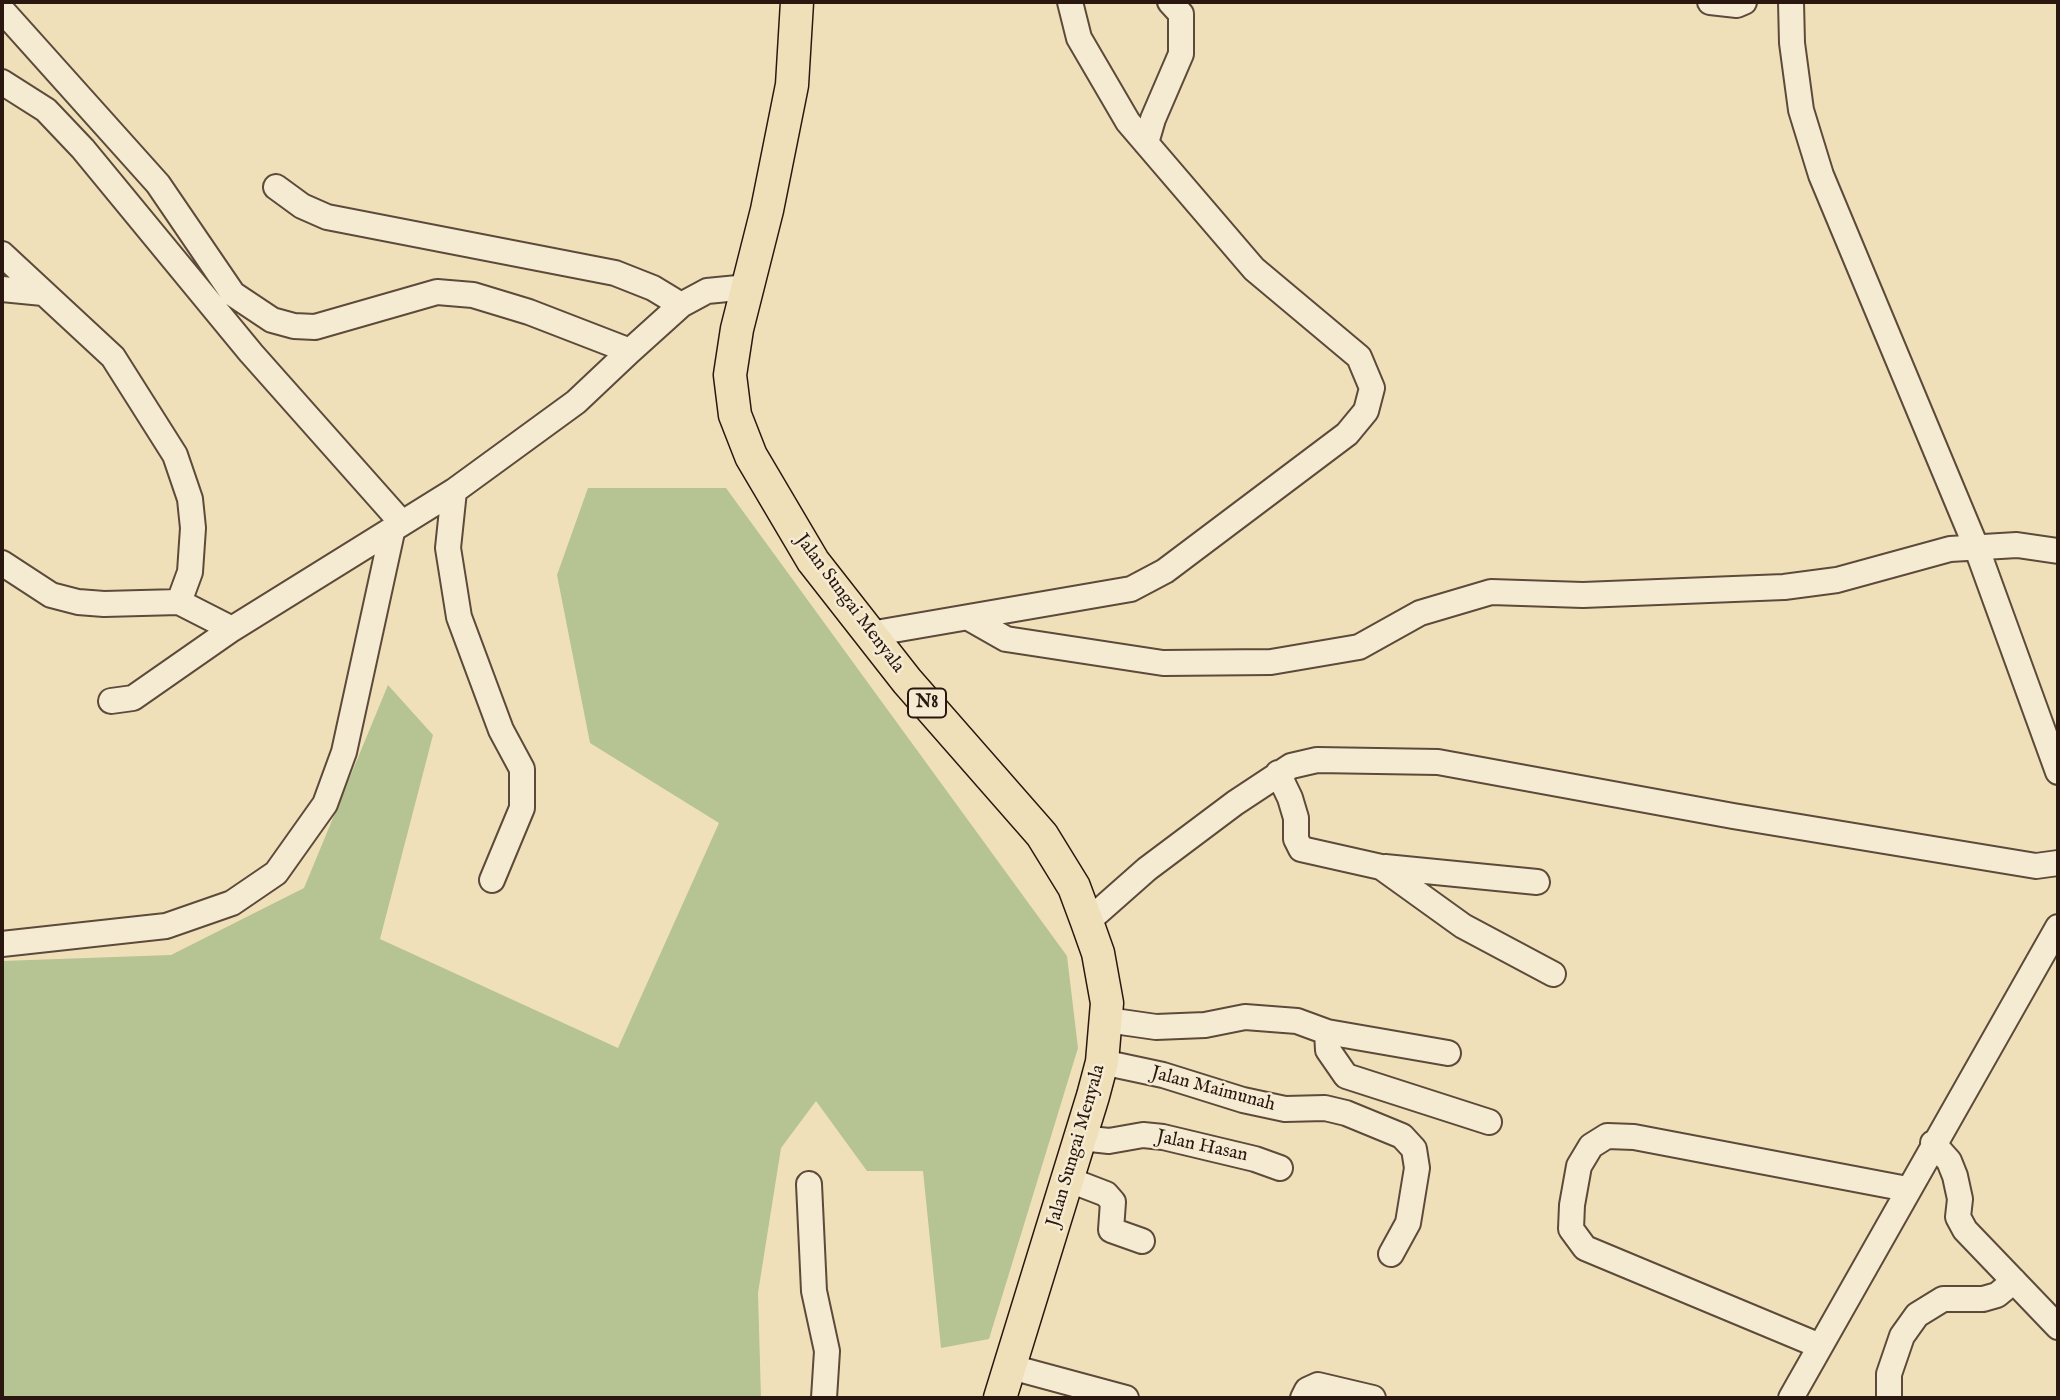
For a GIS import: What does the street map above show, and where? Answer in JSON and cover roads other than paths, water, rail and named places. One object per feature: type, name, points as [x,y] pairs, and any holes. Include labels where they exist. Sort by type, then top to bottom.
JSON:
[{"type":"main road","name":"Jalan Sungai Menyala","points":[[797,2],[792,86],[730,375],[735,415],[751,456],[791,527],[870,634],[1042,835],[1073,887],[1087,922],[1103,979],[1107,1020],[1102,1062],[1082,1138],[1000,1398]]},
{"type":"street","points":[[870,634],[1131,589],[1165,571],[1347,434],[1366,411],[1372,388],[1360,357],[1254,269],[1128,122],[1079,38],[1070,2]]},
{"type":"street","points":[[1146,144],[1153,119],[1181,54],[1181,14],[1170,2]]},
{"type":"street","points":[[1710,2],[1737,5],[1744,2]]},
{"type":"street","points":[[1791,2],[1792,43],[1801,110],[1821,175],[1978,549],[2058,772]]},
{"type":"street","points":[[2,10],[158,184],[233,295],[252,309],[295,326],[315,327],[437,292],[473,295],[529,312],[630,351]]},
{"type":"street","points":[[2,82],[46,110],[83,149],[397,527]]},
{"type":"street","points":[[276,187],[302,206],[327,217],[615,273],[653,288],[681,305]]},
{"type":"street","points":[[2,254],[113,357],[175,455],[190,499],[193,528],[191,572],[178,602]]},
{"type":"street","points":[[111,701],[133,698],[232,629],[454,491],[576,402],[681,305],[707,291],[748,287]]},
{"type":"street","points":[[2,289],[43,293]]},
{"type":"street","points":[[454,491],[448,548],[459,617],[501,730],[522,769],[522,808],[492,880]]},
{"type":"street","points":[[2,944],[166,926],[232,904],[276,873],[325,804],[344,752],[397,527]]},
{"type":"street","points":[[969,618],[1006,639],[1163,663],[1271,662],[1359,647],[1420,613],[1491,592],[1583,595],[1784,587],[1837,580],[1950,549],[2017,545],[2058,551]]},
{"type":"street","points":[[2,563],[51,595],[78,602],[178,602],[232,629]]},
{"type":"street","points":[[1087,922],[1147,869],[1278,773],[1291,766],[1317,760],[1438,762],[1733,816],[2036,866],[2058,863]]},
{"type":"street","points":[[1278,773],[1290,798],[1296,818],[1296,839],[1301,849],[1381,867],[1537,882]]},
{"type":"street","points":[[1381,867],[1463,926],[1553,974]]},
{"type":"street","points":[[1791,1398],[1933,1143],[2021,997],[2058,927]]},
{"type":"street","points":[[1107,1020],[1156,1027],[1205,1025],[1245,1017],[1297,1021],[1327,1032],[1448,1053]]},
{"type":"street","points":[[1327,1032],[1328,1050],[1346,1076],[1489,1122]]},
{"type":"street","name":"Jalan Maimunah","points":[[1102,1062],[1163,1075],[1275,1107],[1325,1108],[1346,1113],[1402,1136],[1414,1149],[1417,1168],[1408,1223],[1391,1254]]},
{"type":"street","name":"Jalan Hasan","points":[[1082,1138],[1109,1141],[1143,1135],[1163,1137],[1255,1159],[1280,1168]]},
{"type":"street","points":[[1820,1346],[1586,1248],[1571,1229],[1579,1166],[1591,1146],[1607,1136],[1634,1137],[1907,1189]]},
{"type":"street","points":[[1933,1143],[1949,1161],[1955,1176],[1960,1199],[1958,1217],[1965,1230],[2058,1327]]},
{"type":"street","points":[[1067,1179],[1106,1194],[1113,1202],[1111,1230],[1142,1241]]},
{"type":"street","points":[[809,1184],[814,1291],[827,1351],[824,1398]]},
{"type":"street","points":[[1889,1398],[1889,1374],[1902,1336],[1917,1315],[1943,1298],[1983,1299],[1997,1295],[2014,1281]]},
{"type":"street","points":[[1011,1367],[1126,1398]]},
{"type":"street","points":[[1303,1398],[1307,1390],[1318,1385],[1373,1398]]}]
